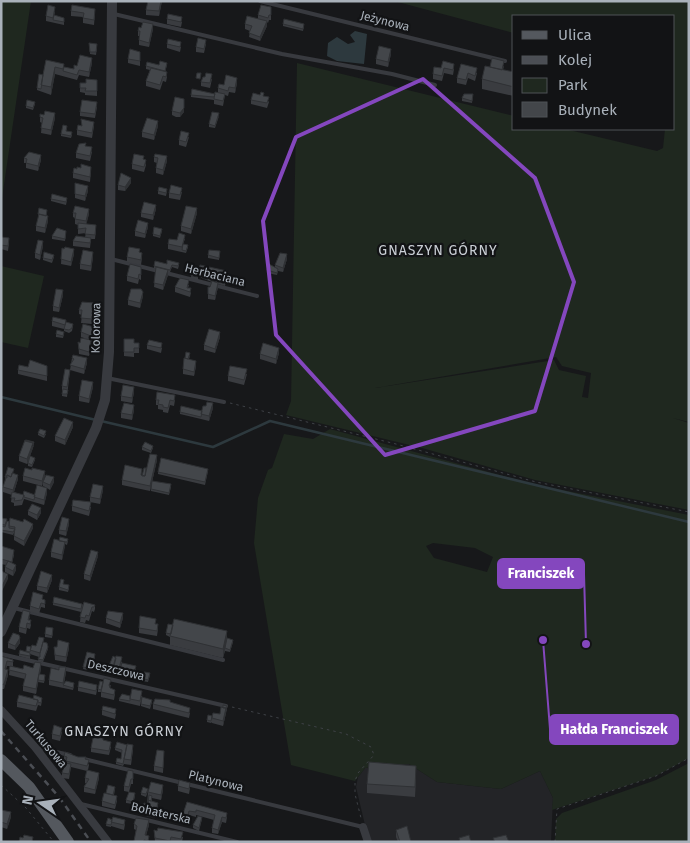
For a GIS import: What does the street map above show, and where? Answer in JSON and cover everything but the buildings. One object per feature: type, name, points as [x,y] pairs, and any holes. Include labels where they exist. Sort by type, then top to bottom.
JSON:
[{"type":"main road","points":[[1,760],[28,788],[68,842]]},
{"type":"main road","points":[[1,772],[42,808]]},
{"type":"street","name":"Kolorowa","points":[[1,632],[101,415],[107,378],[112,1]]},
{"type":"street","name":"Turkusowa","points":[[1,710],[81,804],[108,842]]},
{"type":"street","points":[[363,827],[368,842]]},
{"type":"lane","name":"Jeżynowa","points":[[260,1],[505,61]]},
{"type":"lane","points":[[112,14],[282,54],[392,74],[436,85]]},
{"type":"lane","name":"Herbaciana","points":[[109,258],[257,296]]},
{"type":"lane","points":[[107,378],[224,402]]},
{"type":"lane","points":[[12,608],[223,660]]},
{"type":"lane","name":"Deszczowa","points":[[1,654],[226,706]]},
{"type":"lane","points":[[34,747],[73,756]]},
{"type":"lane","name":"Platynowa","points":[[83,759],[363,827]]},
{"type":"lane","name":"Bohaterska","points":[[81,804],[237,842]]},
{"type":"path","points":[[224,402],[396,444],[536,482],[689,512]]},
{"type":"path","points":[[226,706],[346,734],[371,747],[374,755],[358,773],[354,786],[363,827]]},
{"type":"path","points":[[555,842],[556,809],[656,776],[689,758]]},
{"type":"path","points":[[1,785],[26,808],[54,842]]},
{"type":"highlighted area","points":[[423,79],[535,178],[574,282],[535,411],[385,455],[276,335],[263,221],[296,137]]},
{"type":"shaded area","points":[[355,31],[367,34],[364,64],[337,61],[327,56],[328,43],[337,37],[348,44],[355,42],[350,35]]},
{"type":"shaded area","points":[[409,764],[437,782],[501,789],[540,771],[553,798],[551,842],[369,842],[356,787],[358,777],[365,768]]},
{"type":"green space","points":[[1,1],[31,1],[1,205]]},
{"type":"green space","points":[[394,1],[689,1],[689,422],[673,418],[689,423],[689,510],[535,480],[422,448],[286,415],[291,401],[297,63],[512,116],[512,130],[569,130],[657,151],[663,148],[665,130],[675,130],[675,15],[512,15],[512,32]],"holes":[[[556,357],[562,366],[591,373],[588,398],[582,397],[586,376],[559,370],[554,360],[375,388]]]},
{"type":"green space","points":[[1,266],[44,276],[28,348],[1,342]]},
{"type":"green space","points":[[330,429],[537,485],[689,515],[689,758],[656,776],[552,810],[553,798],[540,771],[501,789],[437,782],[409,764],[365,768],[355,781],[291,765],[254,543],[258,498],[268,470],[272,468],[284,434],[313,439]],"holes":[[[433,543],[475,548],[493,557],[487,572],[434,558],[426,546]]]},
{"type":"green space","points":[[689,763],[689,842],[555,842],[556,819],[562,813],[656,780]]},
{"type":"waterway","points":[[1,397],[96,420]]},
{"type":"waterway","points":[[101,421],[213,447],[270,421],[689,522]]},
{"type":"railway","points":[[1,731],[59,797],[91,842]]},
{"type":"place","name":"Hałda Franciszek","points":[[543,640]]},
{"type":"place","name":"Franciszek","points":[[586,644]]},
{"type":"district","name":"GNASZYN GÓRNY","points":[[438,250]]},
{"type":"district","name":"GNASZYN GÓRNY","points":[[124,731]]}]
